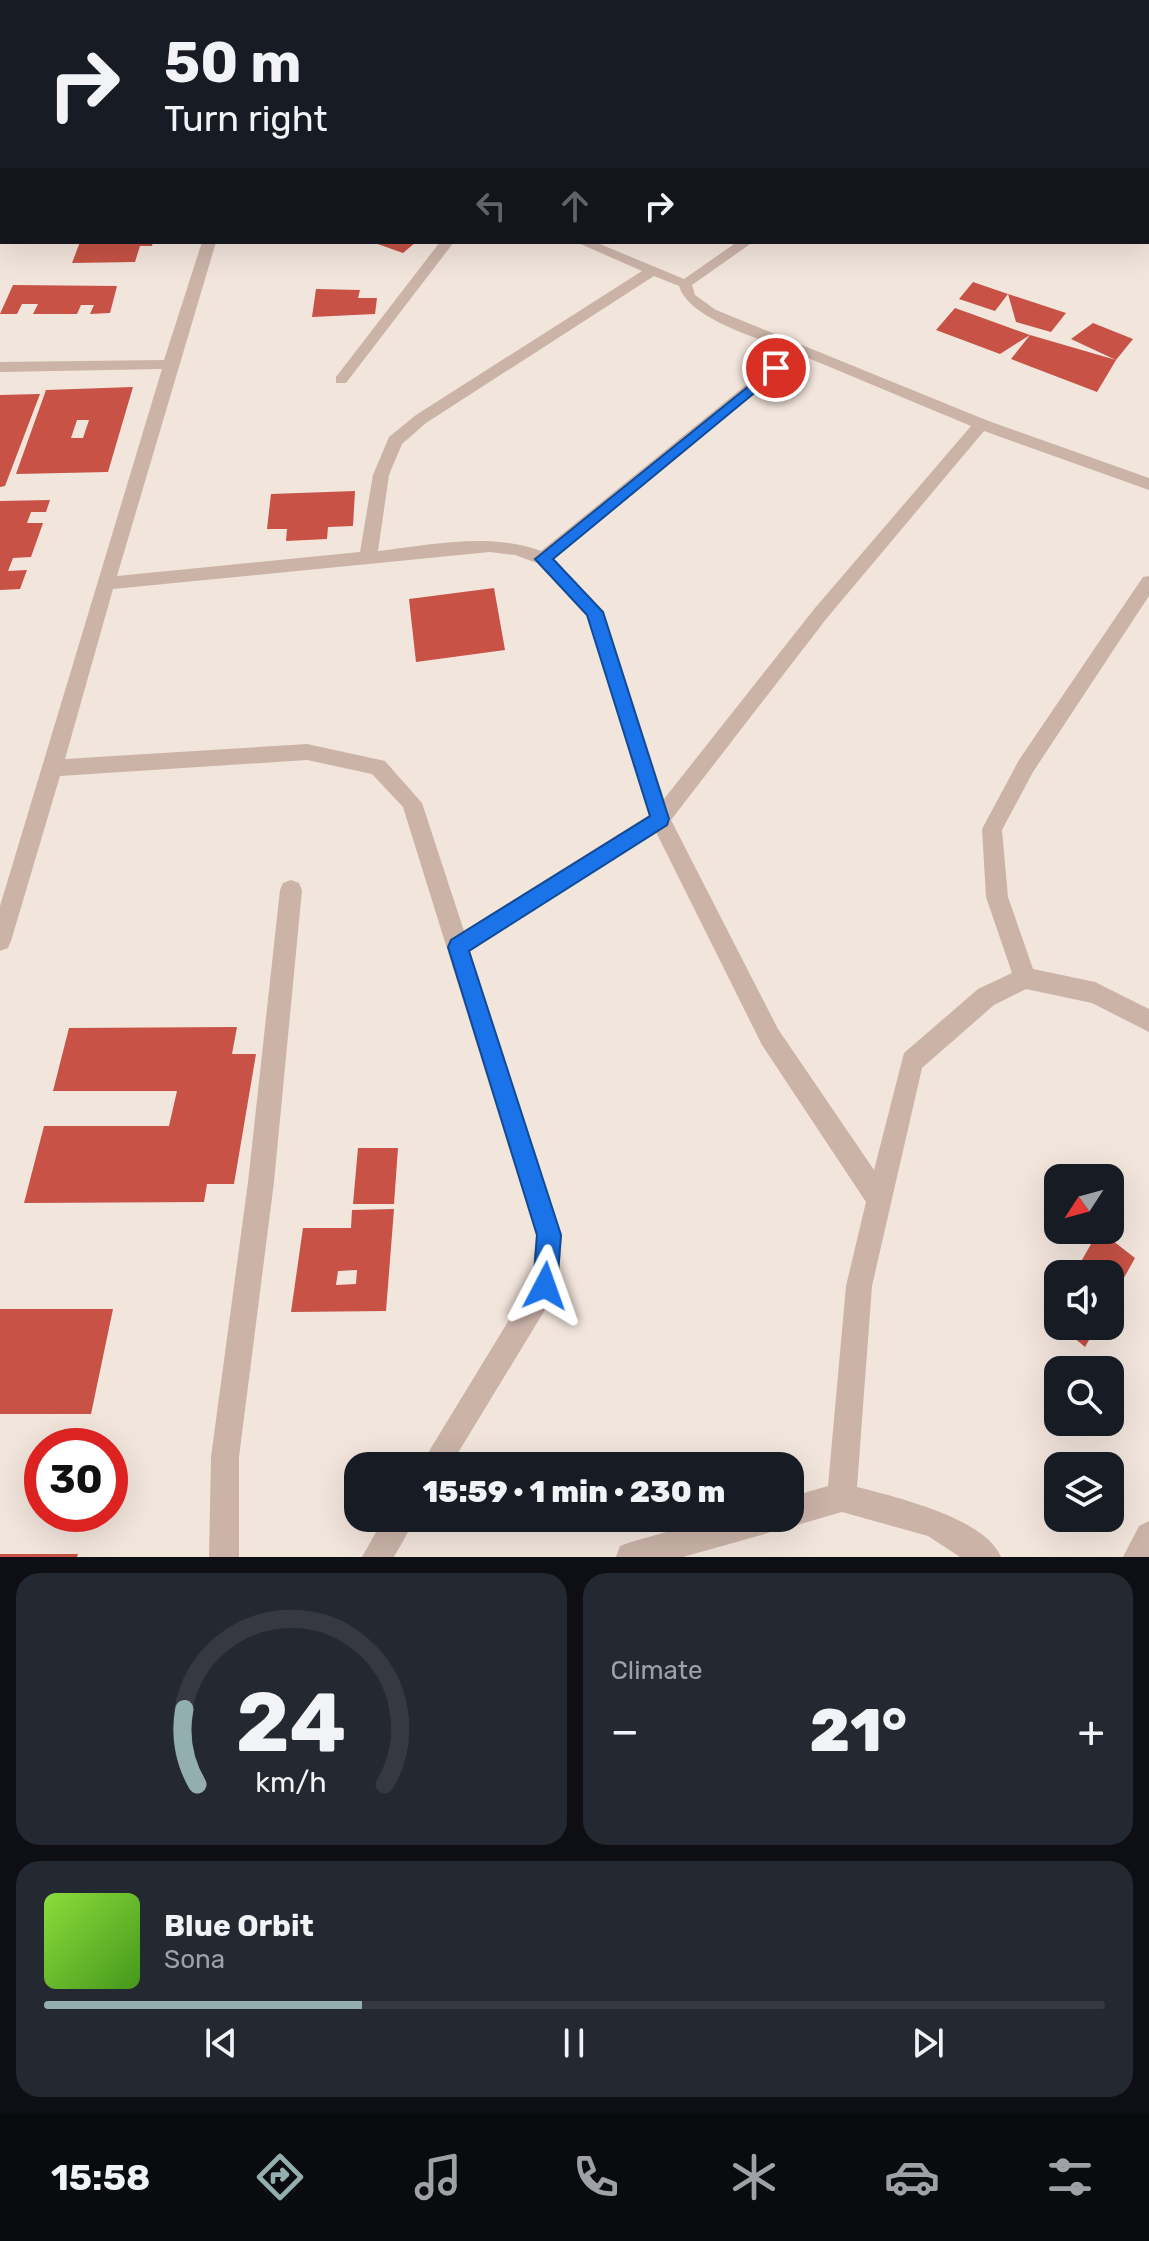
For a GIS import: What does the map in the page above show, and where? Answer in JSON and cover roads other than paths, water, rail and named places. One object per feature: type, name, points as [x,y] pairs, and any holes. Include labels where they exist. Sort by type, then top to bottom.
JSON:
[{"type":"street","points":[[0,941],[55,768],[169,364],[208,244]]},
{"type":"street","points":[[341,380],[445,244]]},
{"type":"street","points":[[588,244],[685,284]]},
{"type":"street","points":[[685,284],[743,244]]},
{"type":"street","points":[[368,558],[381,475],[395,441],[421,419],[652,271]]},
{"type":"street","points":[[685,284],[689,297],[711,313],[981,424],[1149,484]]},
{"type":"street","points":[[543,559],[799,349]]},
{"type":"street","points":[[0,367],[169,364]]},
{"type":"street","points":[[458,947],[660,819],[821,613],[981,424]]},
{"type":"street","points":[[107,583],[490,546],[517,549],[543,559],[595,612],[660,819],[770,1037],[880,1201]]},
{"type":"street","points":[[1025,978],[997,897],[992,829],[1026,766],[1149,582]]},
{"type":"street","points":[[55,768],[307,752],[378,767],[412,803],[549,1235],[545,1286],[443,1452]]},
{"type":"street","points":[[224,1557],[225,1457],[261,1182],[291,890]]},
{"type":"street","points":[[842,1497],[859,1286],[912,1061],[986,997],[1025,978],[1095,993],[1149,1021]]},
{"type":"street","points":[[804,1508],[842,1497],[935,1523],[986,1557]]},
{"type":"street","points":[[377,1557],[392,1532]]},
{"type":"street","points":[[631,1557],[719,1532]]},
{"type":"street","points":[[1138,1557],[1149,1536]]}]
